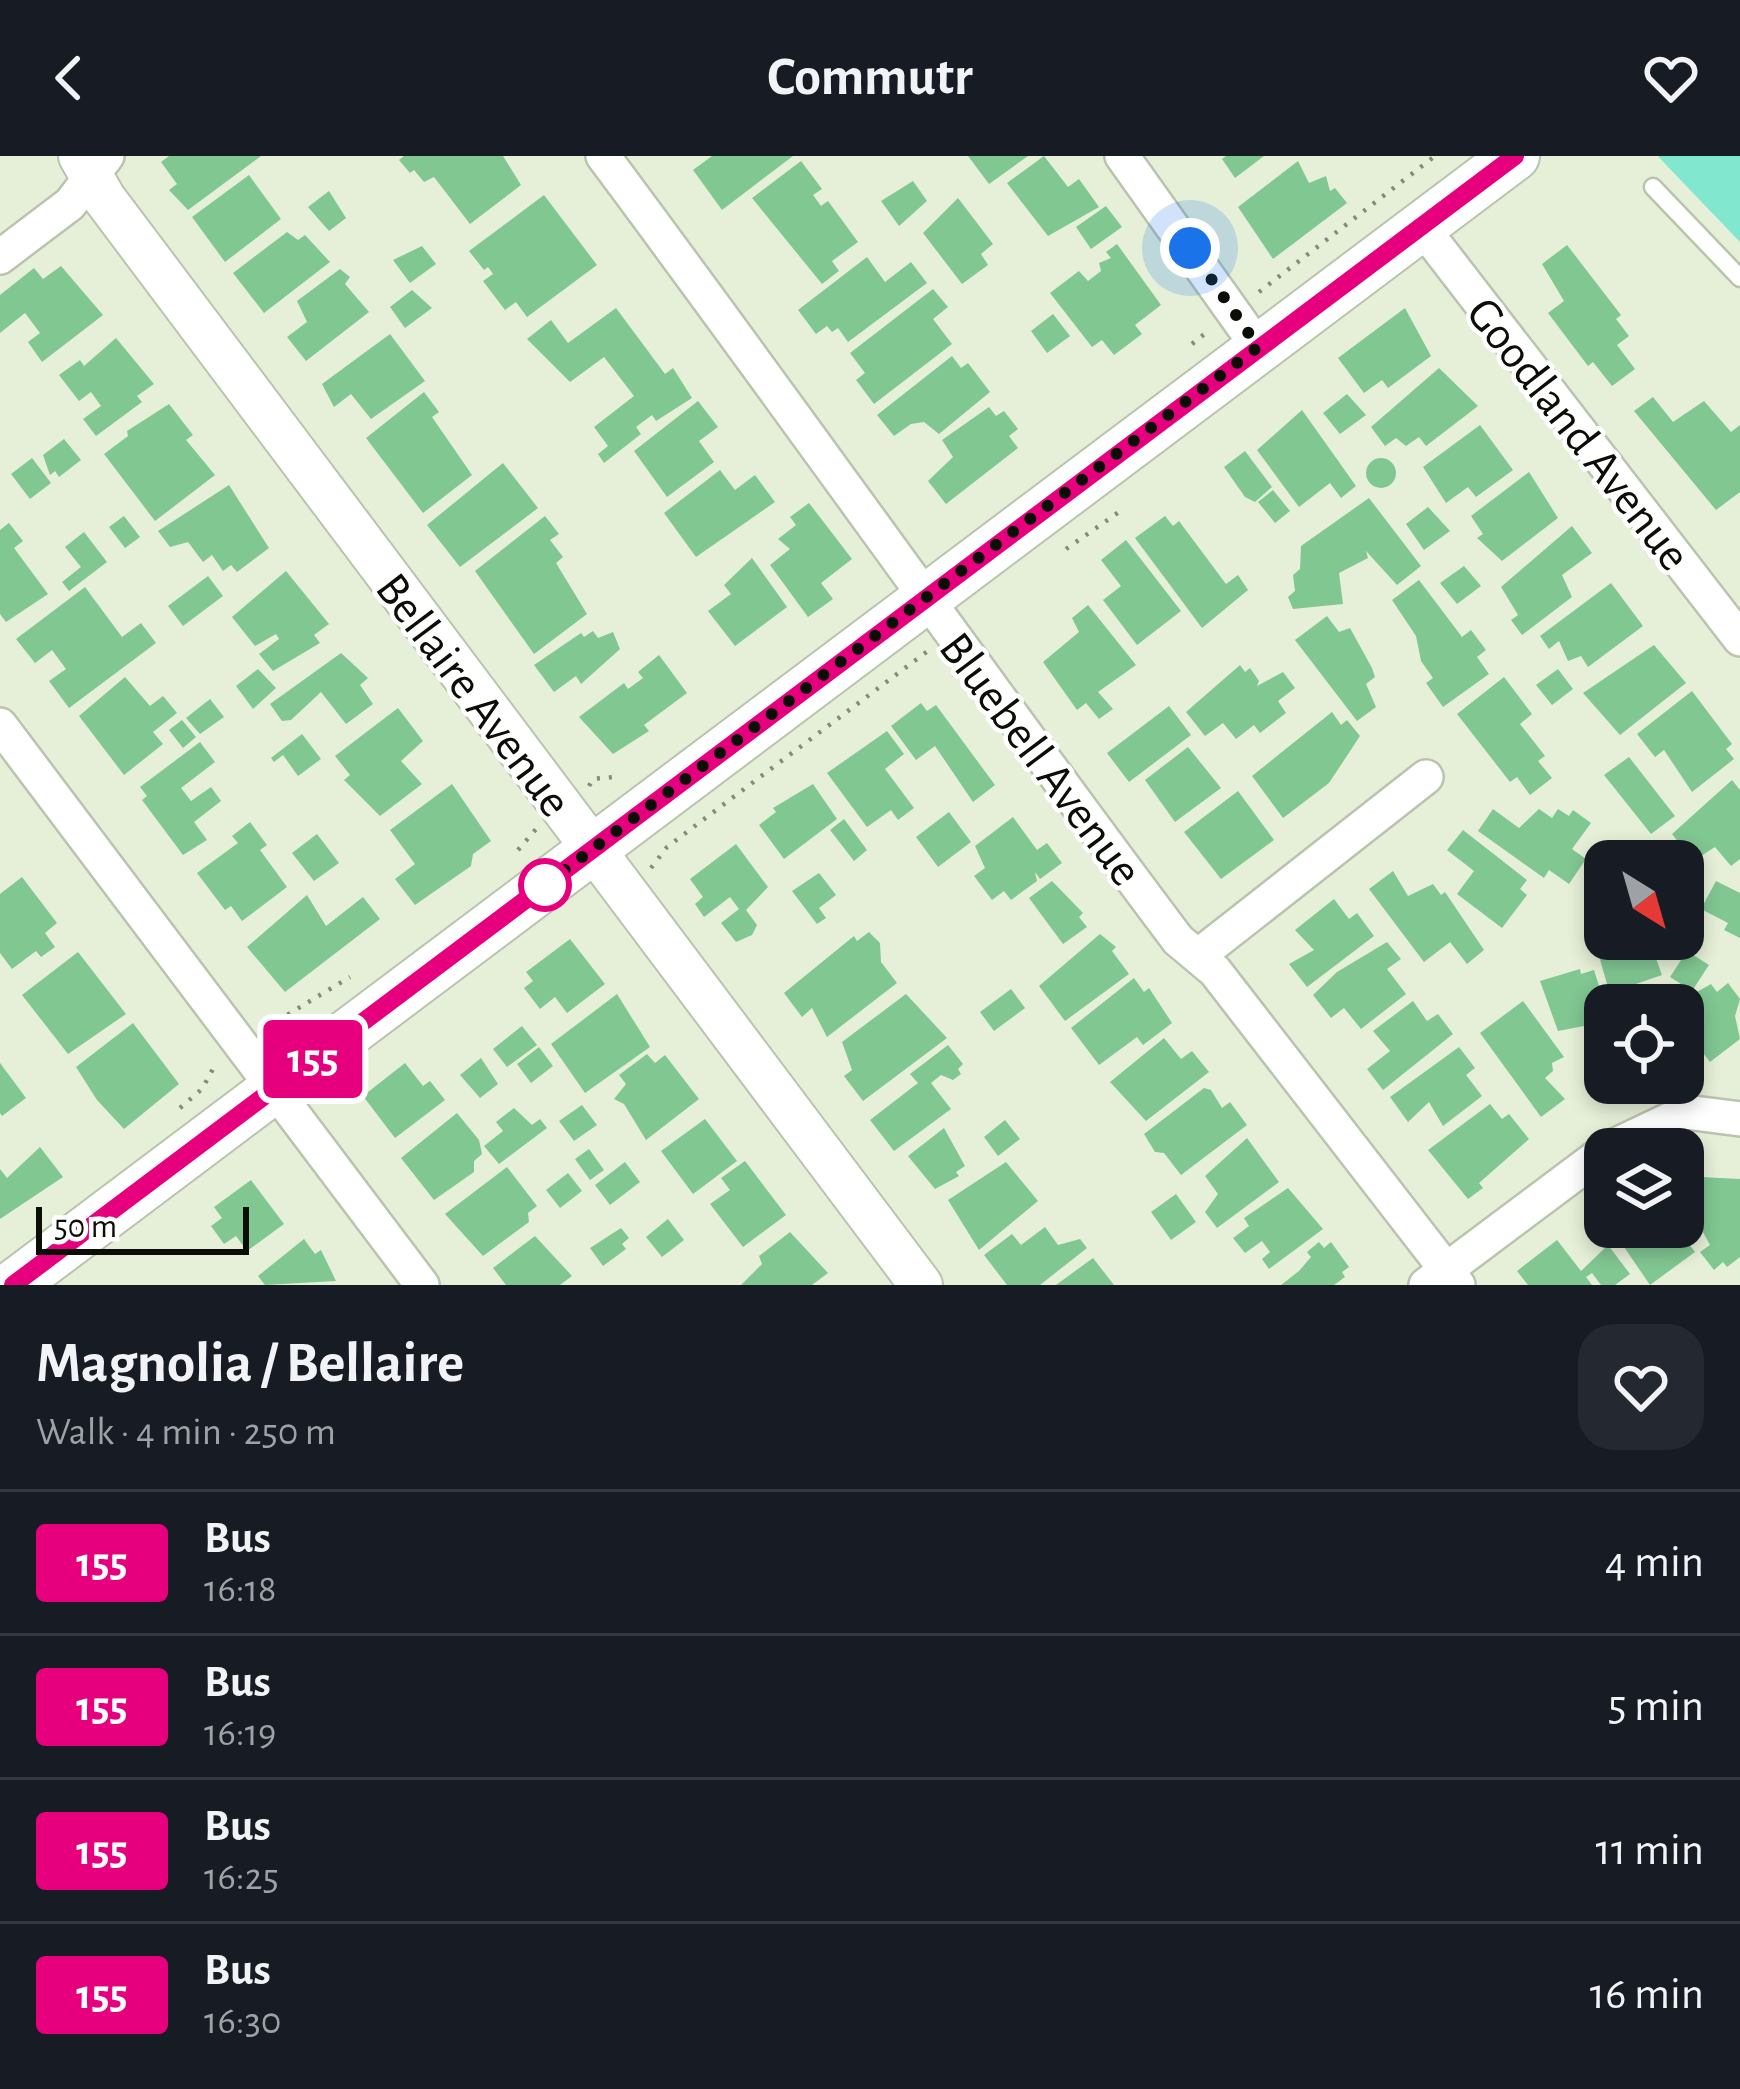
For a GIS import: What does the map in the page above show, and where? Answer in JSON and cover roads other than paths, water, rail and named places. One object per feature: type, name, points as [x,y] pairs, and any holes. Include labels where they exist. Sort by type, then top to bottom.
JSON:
[{"type":"main road","points":[[14,1285],[924,597],[1245,330],[1420,226],[1515,156]]},
{"type":"street","name":"Bluebell Avenue","points":[[603,156],[1178,940],[1198,956],[1443,1280]]},
{"type":"street","points":[[1122,156],[1245,330]]},
{"type":"street","points":[[0,256],[70,204],[93,162]]},
{"type":"street","name":"Bellaire Avenue","points":[[93,162],[104,198],[921,1285]]},
{"type":"street","name":"Goodland Avenue","points":[[1420,226],[1740,639]]},
{"type":"street","points":[[0,725],[422,1285]]},
{"type":"street","points":[[1198,956],[1426,777]]},
{"type":"street","points":[[1653,1128],[1686,1112],[1740,1119]]},
{"type":"street","points":[[1443,1280],[1584,1168]]},
{"type":"lane","points":[[1653,187],[1740,278]]},
{"type":"water","points":[[1658,156],[1740,156],[1740,242],[1669,168]]}]
